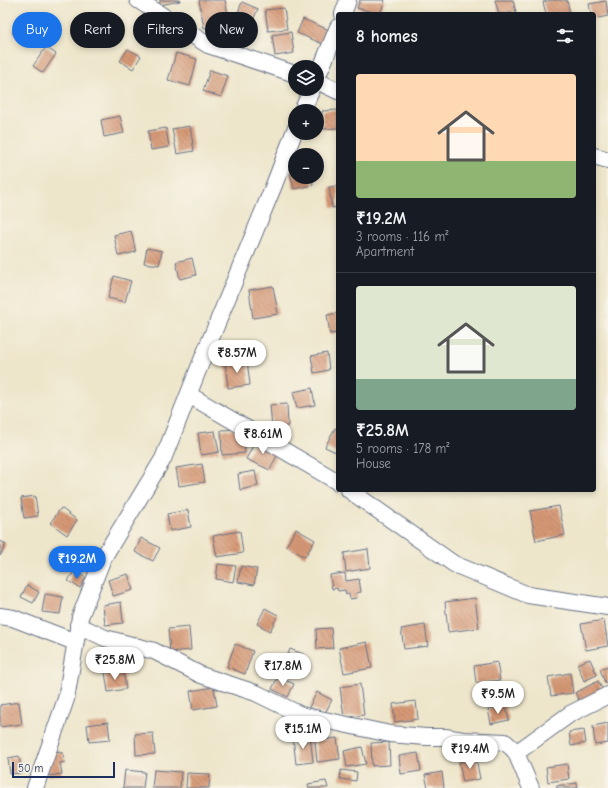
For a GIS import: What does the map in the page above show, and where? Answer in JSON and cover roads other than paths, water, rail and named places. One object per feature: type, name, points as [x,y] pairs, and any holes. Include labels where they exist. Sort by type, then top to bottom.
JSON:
[{"type":"street","points":[[138,0],[208,45],[288,72]]},
{"type":"street","points":[[344,12],[348,0]]},
{"type":"street","points":[[324,61],[336,32]]},
{"type":"street","points":[[324,85],[336,91]]},
{"type":"street","points":[[35,788],[66,699],[80,617],[103,558],[163,459],[291,140]]},
{"type":"street","points":[[596,157],[608,160]]},
{"type":"street","points":[[188,395],[336,481]]},
{"type":"street","points":[[352,492],[454,564],[528,595],[608,607]]},
{"type":"street","points":[[0,616],[13,618],[75,642]]},
{"type":"street","points":[[78,624],[105,638],[154,651],[201,675],[256,693],[301,715],[390,734],[505,742],[516,753],[531,788]]},
{"type":"street","points":[[516,753],[570,714],[608,695]]}]
